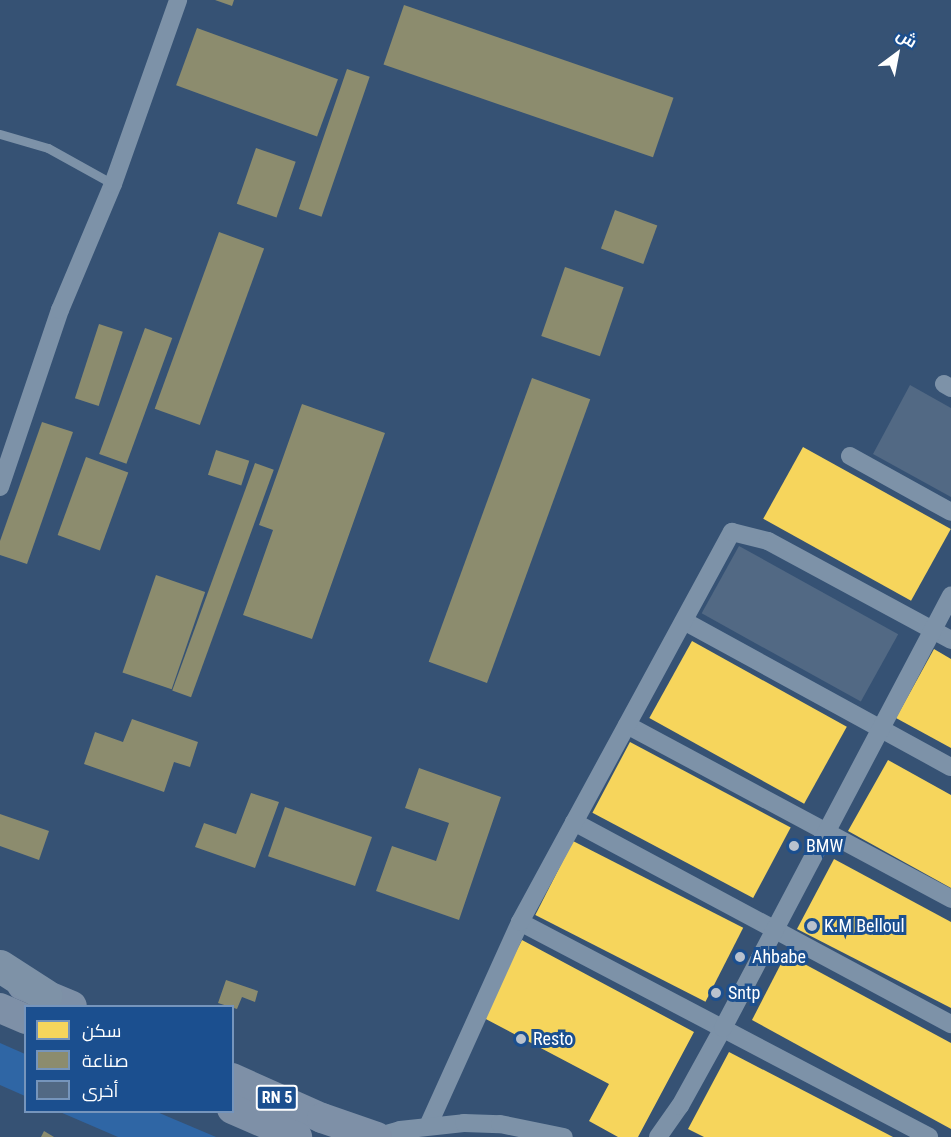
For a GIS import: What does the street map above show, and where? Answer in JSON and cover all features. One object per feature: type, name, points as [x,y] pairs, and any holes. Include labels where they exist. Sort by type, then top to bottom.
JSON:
[{"type":"highway","points":[[0,966],[46,1005]]},
{"type":"highway","points":[[0,975],[45,1005]]},
{"type":"highway","points":[[0,1008],[24,1008]]},
{"type":"highway","name":"RN 5","points":[[234,1079],[322,1118],[376,1137]]},
{"type":"highway","name":"RN 5","points":[[234,1110],[297,1137]]},
{"type":"street","points":[[0,487],[60,310],[113,184],[178,0]]},
{"type":"street","points":[[850,456],[951,512]]},
{"type":"street","points":[[428,1126],[520,922],[732,532],[768,541],[951,640]]},
{"type":"street","points":[[658,1137],[723,1028],[824,831],[951,595]]},
{"type":"street","points":[[684,621],[951,767]]},
{"type":"street","points":[[627,724],[951,899]]},
{"type":"street","points":[[574,822],[951,1024]]},
{"type":"street","points":[[520,922],[928,1137]]},
{"type":"street","points":[[376,1137],[428,1126],[500,1124],[564,1137]]},
{"type":"lane","points":[[0,134],[48,147],[113,184]]},
{"type":"shaded area","points":[[0,1043],[24,1054],[24,1096],[0,1085]]},
{"type":"shaded area","points":[[62,1113],[159,1113],[216,1137],[118,1137]]},
{"type":"building: سكن","points":[[803,447],[951,529],[911,601],[763,519]]},
{"type":"building: سكن","points":[[692,641],[847,727],[804,804],[649,718]]},
{"type":"building: سكن","points":[[934,649],[951,659],[951,748],[896,718]]},
{"type":"building: سكن","points":[[630,742],[791,827],[753,898],[592,813]]},
{"type":"building: سكن","points":[[888,760],[951,795],[951,888],[848,831]]},
{"type":"building: سكن","points":[[573,841],[743,928],[706,1002],[535,915]]},
{"type":"building: سكن","points":[[834,859],[951,922],[951,1008],[797,929]]},
{"type":"building: سكن","points":[[522,940],[694,1032],[638,1137],[618,1137],[589,1121],[609,1084],[482,1017]]},
{"type":"building: سكن","points":[[786,954],[951,1043],[951,1129],[752,1020]]},
{"type":"building: سكن","points":[[729,1052],[893,1137],[704,1137],[688,1129]]},
{"type":"building: صناعة","points":[[215,0],[234,0],[232,6]]},
{"type":"building: صناعة","points":[[404,5],[673,98],[653,157],[383,65]]},
{"type":"building: صناعة","points":[[197,28],[338,79],[317,137],[176,85]]},
{"type":"building: صناعة","points":[[347,69],[370,77],[322,217],[299,209]]},
{"type":"building: صناعة","points":[[256,148],[296,162],[277,217],[237,204]]},
{"type":"building: صناعة","points":[[615,210],[657,225],[643,264],[601,249]]},
{"type":"building: صناعة","points":[[219,232],[264,248],[200,425],[155,409]]},
{"type":"building: صناعة","points":[[565,267],[624,287],[600,356],[541,336]]},
{"type":"building: صناعة","points":[[99,324],[123,332],[99,406],[75,398]]},
{"type":"building: صناعة","points":[[145,328],[172,338],[126,464],[99,454]]},
{"type":"building: صناعة","points":[[532,378],[590,399],[487,683],[429,662]]},
{"type":"building: صناعة","points":[[302,404],[385,433],[312,639],[243,615],[273,530],[259,525]]},
{"type":"building: صناعة","points":[[42,422],[73,432],[27,564],[0,555],[0,541]]},
{"type":"building: صناعة","points":[[216,450],[249,461],[241,486],[208,475]]},
{"type":"building: صناعة","points":[[86,457],[128,472],[100,550],[58,535]]},
{"type":"building: صناعة","points":[[255,463],[274,470],[191,697],[172,690]]},
{"type":"building: صناعة","points":[[156,575],[205,592],[172,689],[122,672]]},
{"type":"building: صناعة","points":[[132,719],[198,742],[190,767],[174,762],[164,792],[84,764],[95,732],[123,742]]},
{"type":"building: صناعة","points":[[419,768],[501,797],[459,920],[376,891],[392,846],[436,861],[449,823],[405,808]]},
{"type":"building: صناعة","points":[[251,793],[279,802],[255,868],[195,847],[204,823],[236,834]]},
{"type":"building: صناعة","points":[[285,807],[372,837],[355,886],[268,856]]},
{"type":"building: صناعة","points":[[0,814],[49,831],[39,860],[0,846]]},
{"type":"building: صناعة","points":[[226,980],[258,991],[255,1002],[242,997],[237,1009],[234,1008],[234,1005],[218,1003]]},
{"type":"building: صناعة","points":[[44,1131],[54,1137],[41,1137]]},
{"type":"building: أخرى","points":[[910,385],[951,408],[951,497],[873,454]]},
{"type":"building: أخرى","points":[[739,546],[898,634],[861,702],[702,613]]},
{"type":"place","name":"BMW","points":[[794,846]]},
{"type":"place","name":"K.M Belloul","points":[[812,926]]},
{"type":"place","name":"Ahbabe","points":[[740,957]]},
{"type":"place","name":"Sntp","points":[[716,993]]},
{"type":"place","name":"Resto","points":[[521,1039]]}]
